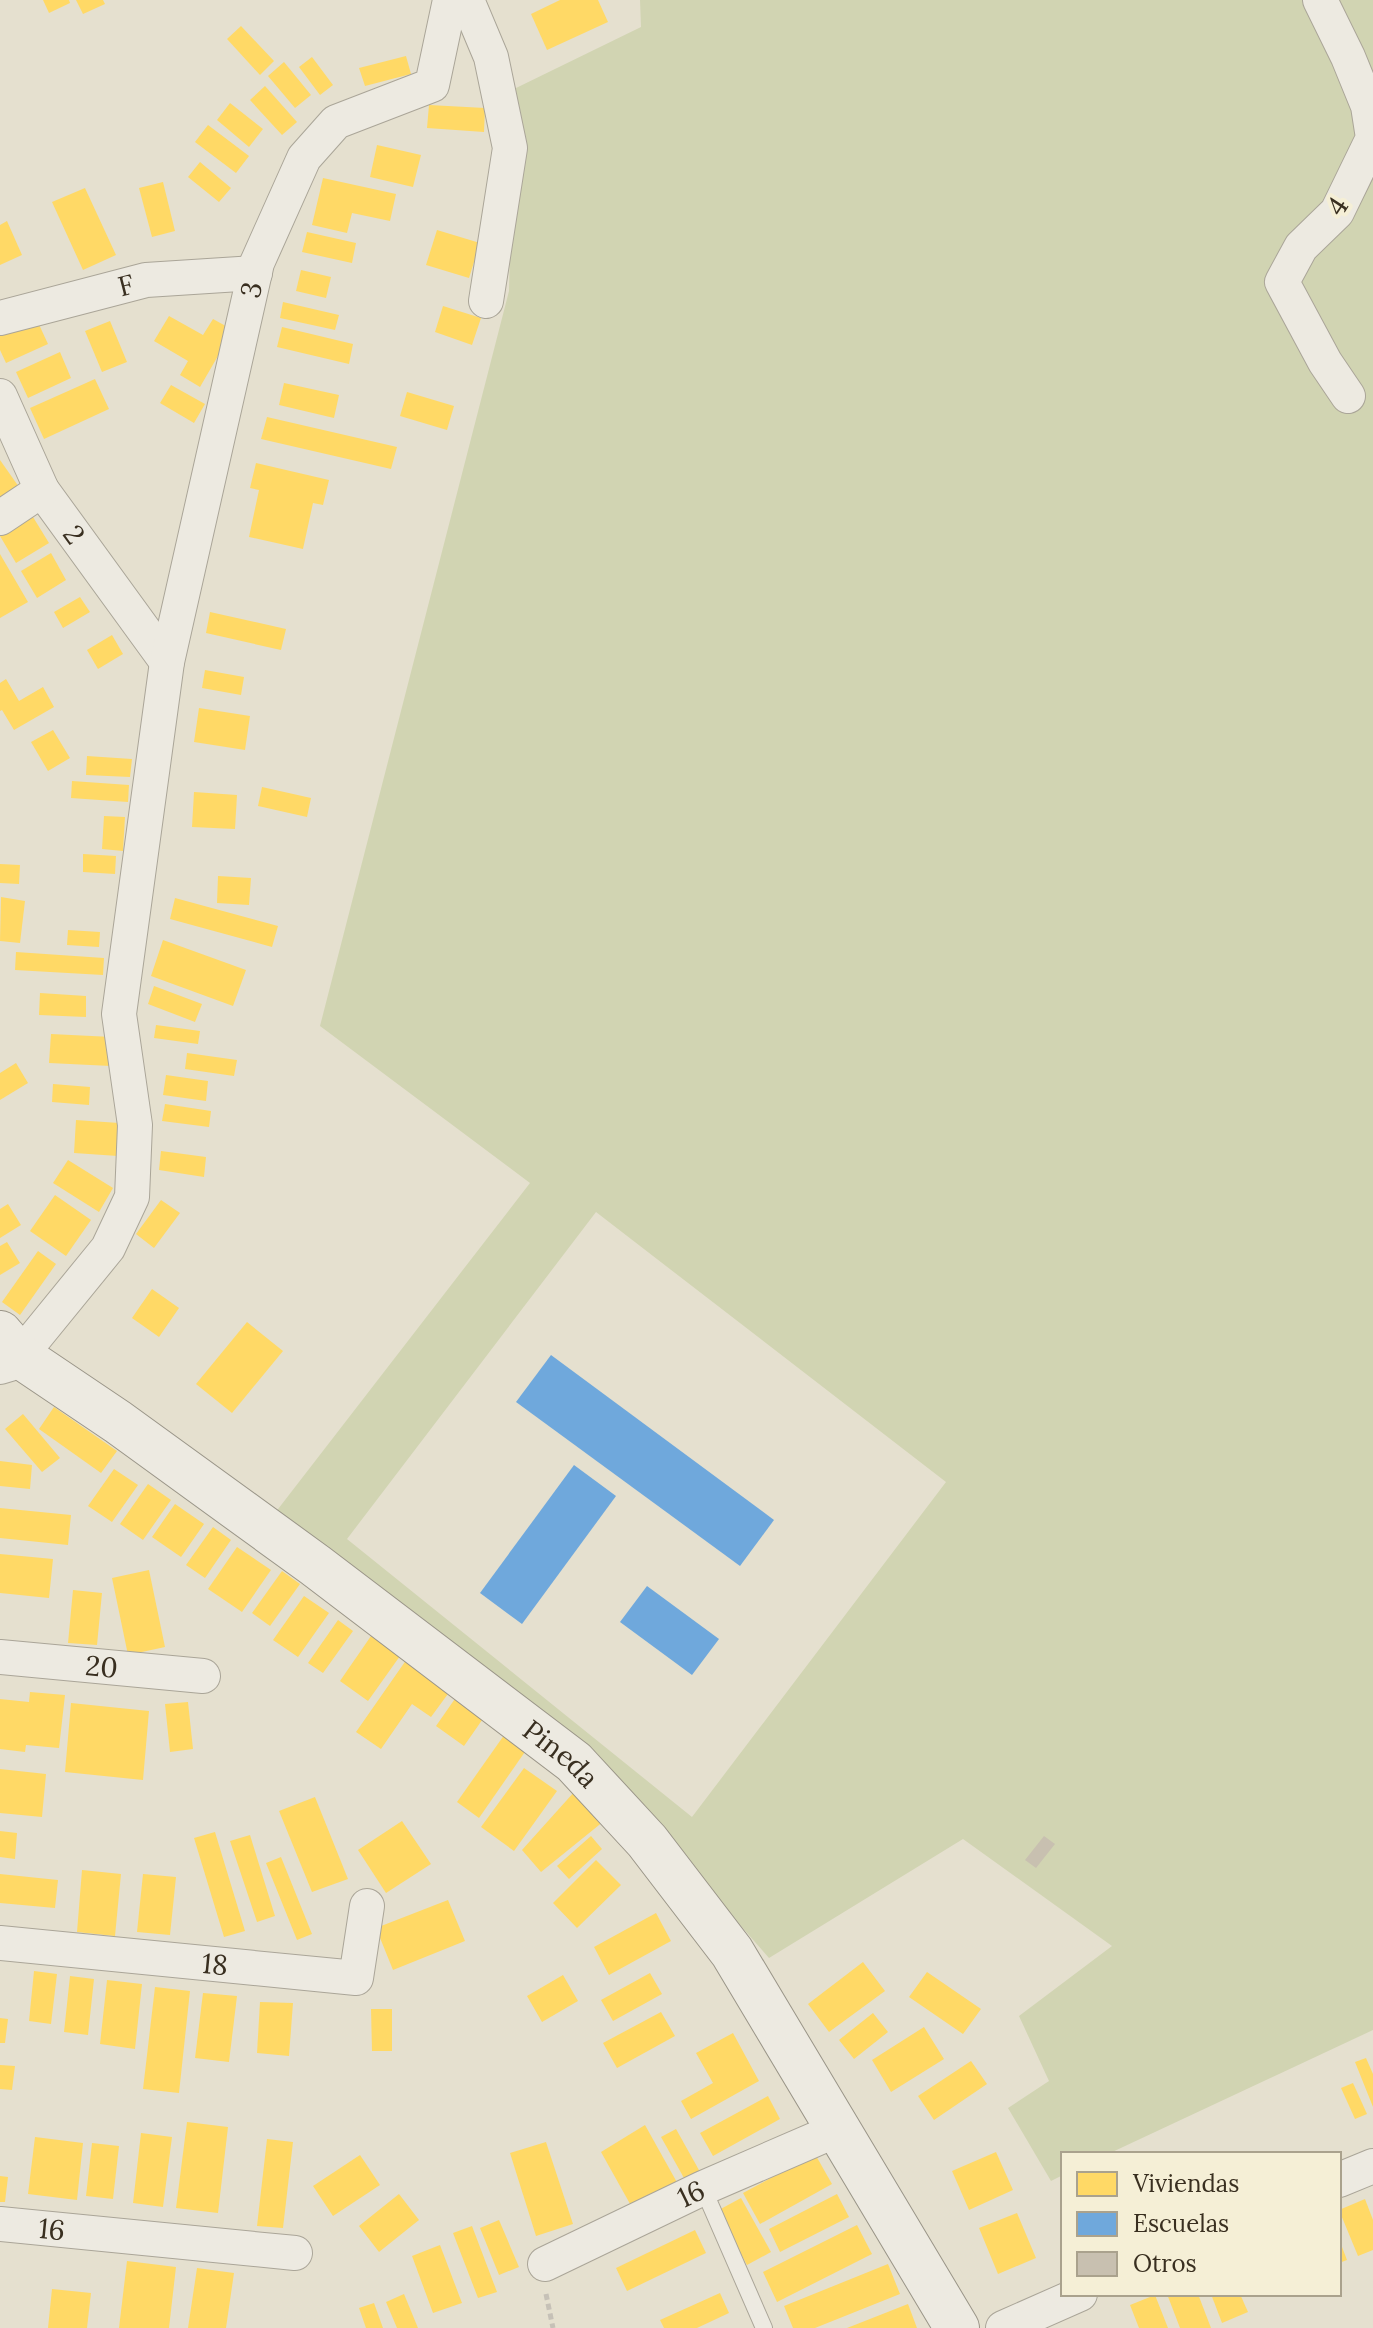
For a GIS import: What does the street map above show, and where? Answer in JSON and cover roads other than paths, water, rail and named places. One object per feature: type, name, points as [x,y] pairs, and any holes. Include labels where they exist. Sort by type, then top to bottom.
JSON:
[{"type":"street","name":"3","points":[[7,1352],[108,1248],[132,1197],[135,1125],[119,1014],[167,662],[255,273],[304,158],[336,122],[432,85],[450,0]]},
{"type":"street","points":[[467,0],[491,57],[510,148],[486,301]]},
{"type":"street","name":"4","points":[[1320,0],[1368,106],[1373,138],[1337,212],[1301,247],[1282,282],[1325,362],[1348,396]]},
{"type":"street","name":"F","points":[[0,318],[146,280],[255,273]]},
{"type":"street","name":"2","points":[[0,396],[42,490],[167,662]]},
{"type":"street","points":[[0,518],[42,490]]},
{"type":"street","name":"Pineda","points":[[7,1352],[118,1422],[303,1556],[574,1762],[647,1841],[732,1952],[957,2328]]},
{"type":"street","name":"20","points":[[0,1657],[203,1676]]},
{"type":"street","name":"18","points":[[0,1943],[356,1978],[367,1906]]},
{"type":"street","name":"16","points":[[545,2264],[703,2188],[839,2129]]},
{"type":"street","points":[[1341,2179],[1373,2166]]},
{"type":"street","name":"16","points":[[0,2224],[295,2253]]},
{"type":"street","points":[[1003,2328],[1075,2296]]},
{"type":"lane","points":[[703,2188],[764,2328]]}]
